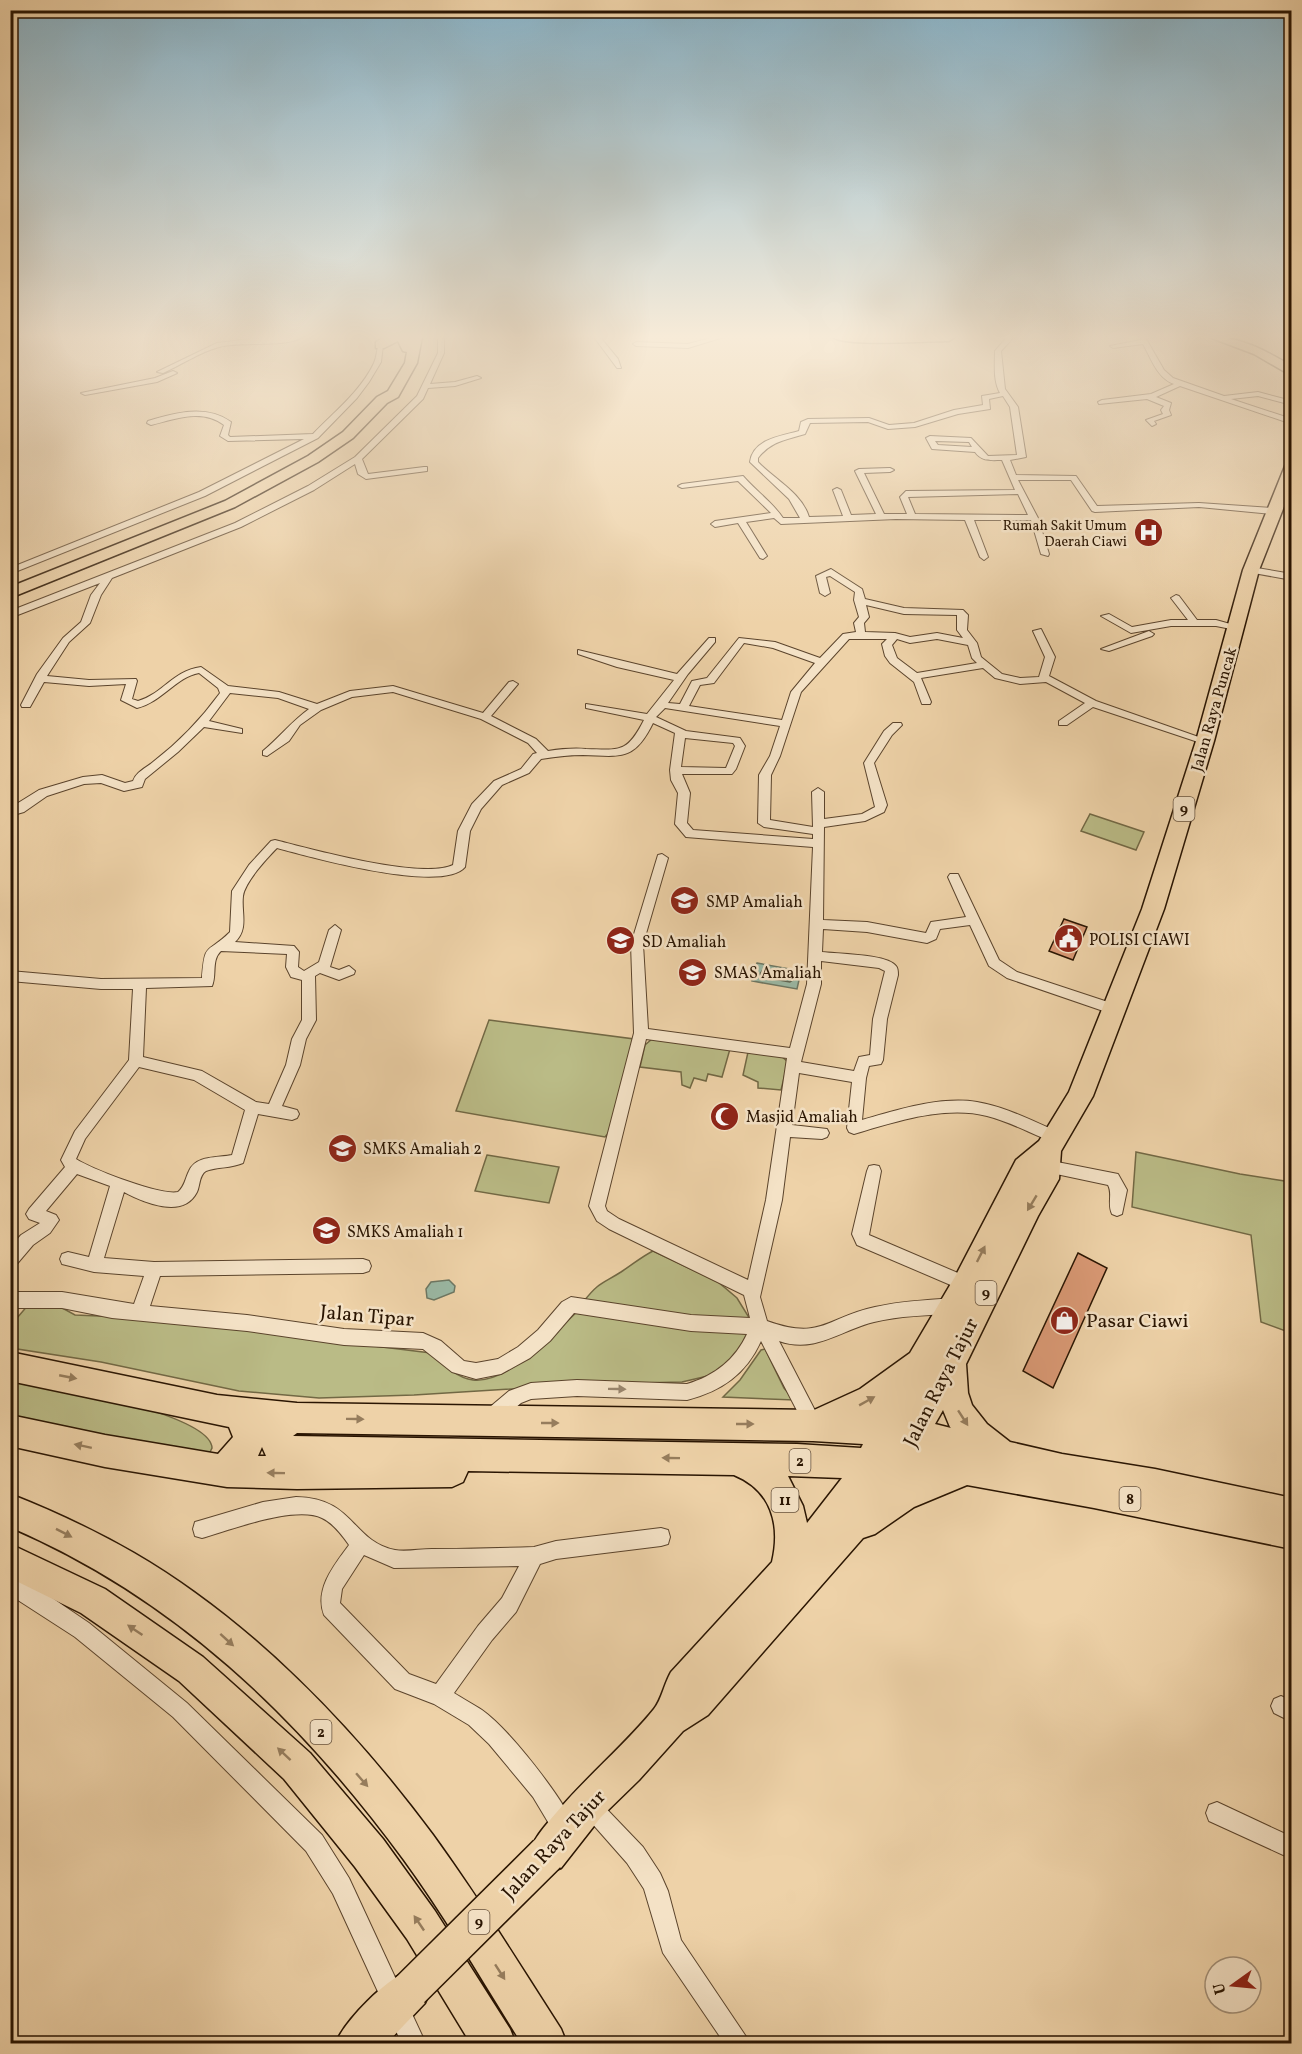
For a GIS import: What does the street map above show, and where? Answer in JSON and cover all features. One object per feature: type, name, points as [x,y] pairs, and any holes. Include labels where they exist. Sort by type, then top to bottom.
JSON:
[{"type":"highway","points":[[10,593],[230,504],[275,481],[350,433]]},
{"type":"highway","name":"Jalan Raya Puncak","points":[[1050,1150],[1080,1096],[1153,909],[1205,741],[1251,570],[1292,466]]},
{"type":"highway","name":"Jalan Raya Tajur","points":[[937,1362],[960,1295],[1025,1168],[1050,1150]]},
{"type":"highway","name":"Jalan Raya Tajur","points":[[937,1362],[1046,1179],[1050,1150]]},
{"type":"highway","points":[[813,1425],[871,1400],[937,1362],[950,1384],[953,1402],[962,1418],[985,1443],[1006,1457]]},
{"type":"highway","name":"9","points":[[901,1433],[937,1362]]},
{"type":"highway","name":"2","points":[[10,1366],[238,1413],[297,1418],[813,1425],[901,1433]]},
{"type":"highway","points":[[222,1470],[241,1455],[249,1436],[249,1427],[238,1413]]},
{"type":"highway","name":"2","points":[[297,1418],[282,1424],[276,1435],[277,1445],[285,1452],[729,1459],[883,1464]]},
{"type":"highway","name":"2","points":[[10,1430],[105,1451],[222,1470],[297,1473],[447,1472],[564,1457]]},
{"type":"highway","name":"Jalan Raya Tajur","points":[[356,2043],[567,1829],[670,1718],[695,1702],[845,1535],[901,1433]]},
{"type":"highway","name":"8","points":[[901,1433],[1062,1470],[1155,1485],[1292,1514]]},
{"type":"highway","name":"11","points":[[729,1459],[760,1470],[776,1484],[782,1493],[794,1536],[793,1552],[787,1570]]},
{"type":"highway","name":"Jalan Raya Tajur","points":[[670,1718],[684,1684],[883,1464]]},
{"type":"highway","name":"8","points":[[883,1464],[968,1469],[1094,1492],[1292,1533]]},
{"type":"highway","points":[[845,1535],[903,1496],[929,1483],[968,1469]]},
{"type":"highway","name":"2","points":[[10,1510],[38,1520],[124,1564],[224,1636],[312,1722],[411,1839],[443,1883],[546,2043]]},
{"type":"highway","points":[[10,1560],[93,1601],[191,1669],[297,1766],[369,1852],[421,1925],[495,2043]]},
{"type":"street","points":[[225,433],[224,436],[228,439],[315,436]]},
{"type":"street","points":[[10,572],[202,494],[318,433]]},
{"type":"street","points":[[10,615],[238,525],[311,488],[358,459],[384,433]]},
{"type":"street","points":[[799,433],[768,441],[760,449],[754,462],[797,503],[805,513],[805,520]]},
{"type":"street","points":[[978,450],[935,447],[930,438],[969,440],[978,450],[984,458],[1005,458],[1022,456],[1018,449],[1019,433]]},
{"type":"street","points":[[1005,458],[1019,492],[1034,518],[1045,554]]},
{"type":"street","points":[[358,459],[362,474],[366,477],[424,469]]},
{"type":"street","points":[[881,517],[859,471],[890,470]]},
{"type":"street","points":[[1013,477],[1071,477],[1095,509],[1217,505],[1274,511]]},
{"type":"street","points":[[682,486],[740,478],[757,497],[770,506],[781,521],[912,516],[1034,518]]},
{"type":"street","points":[[837,490],[848,519]]},
{"type":"street","points":[[912,516],[904,497],[906,493],[1019,492]]},
{"type":"street","points":[[715,524],[776,515]]},
{"type":"street","points":[[968,516],[984,557]]},
{"type":"street","points":[[741,521],[763,556]]},
{"type":"street","points":[[1251,570],[1292,577]]},
{"type":"street","points":[[825,593],[825,583],[821,576],[831,572],[859,591],[864,616],[859,623],[861,635]]},
{"type":"street","points":[[26,705],[66,640],[85,623],[96,595],[108,578]]},
{"type":"street","points":[[1176,598],[1194,622]]},
{"type":"street","points":[[859,600],[904,611],[960,612],[963,615],[963,630],[972,643],[975,655],[999,676],[1010,680],[1025,681],[1044,678],[1092,703],[1205,741]]},
{"type":"street","points":[[1106,616],[1131,630],[1161,623],[1194,622],[1236,627]]},
{"type":"street","points":[[1106,649],[1149,634],[1161,623]]},
{"type":"street","points":[[1038,631],[1050,657],[1049,668],[1044,678]]},
{"type":"street","points":[[817,832],[764,823],[765,775],[786,724],[796,692],[807,677],[846,636],[895,636],[912,640],[937,636],[972,643]]},
{"type":"street","points":[[895,636],[887,644],[888,652],[896,663],[914,676],[920,684],[926,702]]},
{"type":"street","points":[[10,976],[101,984],[208,983],[209,959],[219,946],[235,937],[239,918],[237,892],[268,848],[274,844],[368,867],[422,872],[455,870],[459,867],[464,831],[481,801],[503,779],[525,771],[534,758],[586,752],[616,754],[639,739],[648,726],[649,718],[712,640]]},
{"type":"street","points":[[683,708],[696,682],[710,681],[742,640],[775,645],[823,662]]},
{"type":"street","points":[[581,652],[621,665],[680,678]]},
{"type":"street","points":[[914,676],[985,665]]},
{"type":"street","points":[[41,679],[88,683],[132,681],[126,700],[137,705],[157,696],[179,677],[193,670],[201,670],[224,689],[279,695],[317,708]]},
{"type":"street","points":[[485,717],[513,684]]},
{"type":"street","points":[[10,812],[20,809],[43,793],[83,781],[102,779],[124,787],[138,784],[140,777],[201,723],[223,696],[224,689]]},
{"type":"street","points":[[267,753],[285,739],[296,723],[317,708],[350,694],[393,689],[485,717],[532,741],[546,755]]},
{"type":"street","points":[[1063,723],[1092,703]]},
{"type":"street","points":[[661,706],[669,705],[729,717],[786,724]]},
{"type":"street","points":[[590,706],[649,718],[682,734],[736,740],[740,746],[728,772],[675,770]]},
{"type":"street","points":[[201,723],[238,731]]},
{"type":"street","points":[[682,734],[675,770],[684,792],[681,820],[687,831],[697,837],[817,832],[865,817],[880,809],[881,805],[869,763],[888,732],[897,725]]},
{"type":"street","points":[[813,1425],[760,1326],[753,1291],[774,1200],[795,1061],[814,984],[819,876],[818,792]]},
{"type":"street","points":[[662,858],[637,944],[641,1033],[597,1202],[597,1210],[614,1224],[753,1291]]},
{"type":"street","points":[[954,877],[990,958],[1005,972],[1115,1010]]},
{"type":"street","points":[[816,924],[867,927],[927,938],[932,936],[935,925],[975,920]]},
{"type":"street","points":[[219,946],[290,949],[293,952],[291,963],[294,971],[300,976],[309,976],[322,969],[329,956],[335,930]]},
{"type":"street","points":[[816,956],[881,963],[891,968],[892,975],[880,1019],[876,1060],[864,1061],[859,1078],[854,1128],[906,1115],[969,1107],[993,1112],[1050,1150],[1113,1179],[1119,1190],[1117,1209]]},
{"type":"street","points":[[322,969],[339,975],[349,971]]},
{"type":"street","points":[[273,1111],[293,1065],[299,1039],[309,1020],[309,976]]},
{"type":"street","points":[[140,984],[136,1061],[88,1124],[70,1152],[68,1163],[74,1167],[97,1173],[145,1196],[168,1200],[185,1196],[189,1192],[195,1173],[200,1168],[237,1159],[253,1107]]},
{"type":"street","points":[[641,1033],[795,1061],[859,1078]]},
{"type":"street","points":[[136,1061],[197,1075],[253,1107],[292,1114]]},
{"type":"street","points":[[784,1130],[822,1133]]},
{"type":"street","points":[[10,1260],[27,1240],[45,1228],[51,1220],[34,1214],[56,1185],[74,1167]]},
{"type":"street","points":[[874,1172],[860,1234],[863,1240],[960,1295]]},
{"type":"street","points":[[94,1265],[119,1183]]},
{"type":"street","points":[[68,1259],[94,1265],[154,1269],[363,1266]]},
{"type":"street","points":[[140,1312],[154,1269]]},
{"type":"street","name":"Jalan Tipar","points":[[10,1300],[62,1300],[140,1312],[268,1325],[361,1339],[423,1341],[434,1345],[462,1369],[473,1371],[496,1368],[511,1360],[542,1337],[569,1306],[573,1305],[691,1323],[760,1326],[787,1336],[814,1338],[872,1315],[912,1308],[960,1295]]},
{"type":"street","points":[[485,1422],[514,1397],[531,1390],[577,1388],[687,1392],[702,1389],[715,1383],[741,1362],[760,1326]]},
{"type":"street","points":[[202,1529],[270,1511],[302,1505],[314,1506],[326,1510],[339,1519],[361,1544],[378,1554],[394,1559],[534,1556],[556,1550],[661,1537]]},
{"type":"street","points":[[361,1544],[336,1582],[330,1596],[331,1608],[402,1682],[440,1696],[476,1718],[496,1737],[540,1790],[567,1829],[635,1855],[657,1891],[671,1945],[739,2043]]},
{"type":"street","points":[[440,1696],[485,1633],[509,1605],[534,1556]]},
{"type":"street","points":[[10,1585],[29,1594],[82,1630],[180,1710],[314,1843],[341,1886],[403,1997],[414,2043]]},
{"type":"street","points":[[1217,1813],[1292,1848]]},
{"type":"green space","points":[[1090,814],[1144,832],[1136,850],[1081,831]]},
{"type":"green space","points":[[489,1020],[634,1039],[611,1130],[605,1137],[456,1111]]},
{"type":"green space","points":[[652,1039],[730,1049],[722,1077],[708,1074],[706,1081],[694,1078],[690,1088],[682,1085],[681,1072],[640,1067],[645,1045]]},
{"type":"green space","points":[[748,1052],[781,1056],[788,1062],[781,1090],[758,1088],[758,1082],[743,1075]]},
{"type":"green space","points":[[1136,1152],[1240,1174],[1291,1182],[1291,1333],[1261,1322],[1251,1235],[1132,1207]]},
{"type":"green space","points":[[487,1155],[559,1167],[549,1203],[475,1191]]},
{"type":"green space","points":[[653,1251],[718,1282],[737,1298],[753,1324],[584,1301],[601,1284]]},
{"type":"green space","points":[[29,1304],[55,1304],[75,1315],[145,1318],[431,1353],[445,1366],[473,1380],[487,1379],[516,1365],[544,1343],[579,1310],[749,1334],[736,1362],[712,1375],[682,1382],[593,1384],[414,1395],[319,1398],[239,1391],[101,1362],[11,1348],[11,1325]]},
{"type":"green space","points":[[765,1349],[784,1388],[794,1400],[723,1397],[740,1380],[761,1350]]},
{"type":"green space","points":[[11,1376],[88,1393],[156,1412],[185,1423],[204,1435],[212,1448],[209,1454],[11,1421]]},
{"type":"water","points":[[757,963],[801,971],[797,989],[752,981]]},
{"type":"water","points":[[449,1280],[455,1286],[454,1292],[434,1300],[427,1298],[426,1289],[431,1282]]},
{"type":"building","name":"POLISI CIAWI","points":[[1064,919],[1087,927],[1073,960],[1049,951]]},
{"type":"building","name":"Pasar Ciawi","points":[[1078,1253],[1107,1268],[1053,1388],[1023,1371]]},
{"type":"place","name":"Rumah Sakit Umum Daerah Ciawi","points":[[1148,533]]},
{"type":"place","name":"SMP Amaliah","points":[[685,901]]},
{"type":"place","name":"POLISI CIAWI","points":[[1068,939]]},
{"type":"place","name":"SD Amaliah","points":[[621,941]]},
{"type":"place","name":"SMAS Amaliah","points":[[693,972]]},
{"type":"place","name":"Masjid Amaliah","points":[[725,1116]]},
{"type":"place","name":"SMKS Amaliah 2","points":[[342,1148]]},
{"type":"place","name":"SMKS Amaliah 1","points":[[326,1231]]},
{"type":"place","name":"Pasar Ciawi","points":[[1065,1320]]}]
